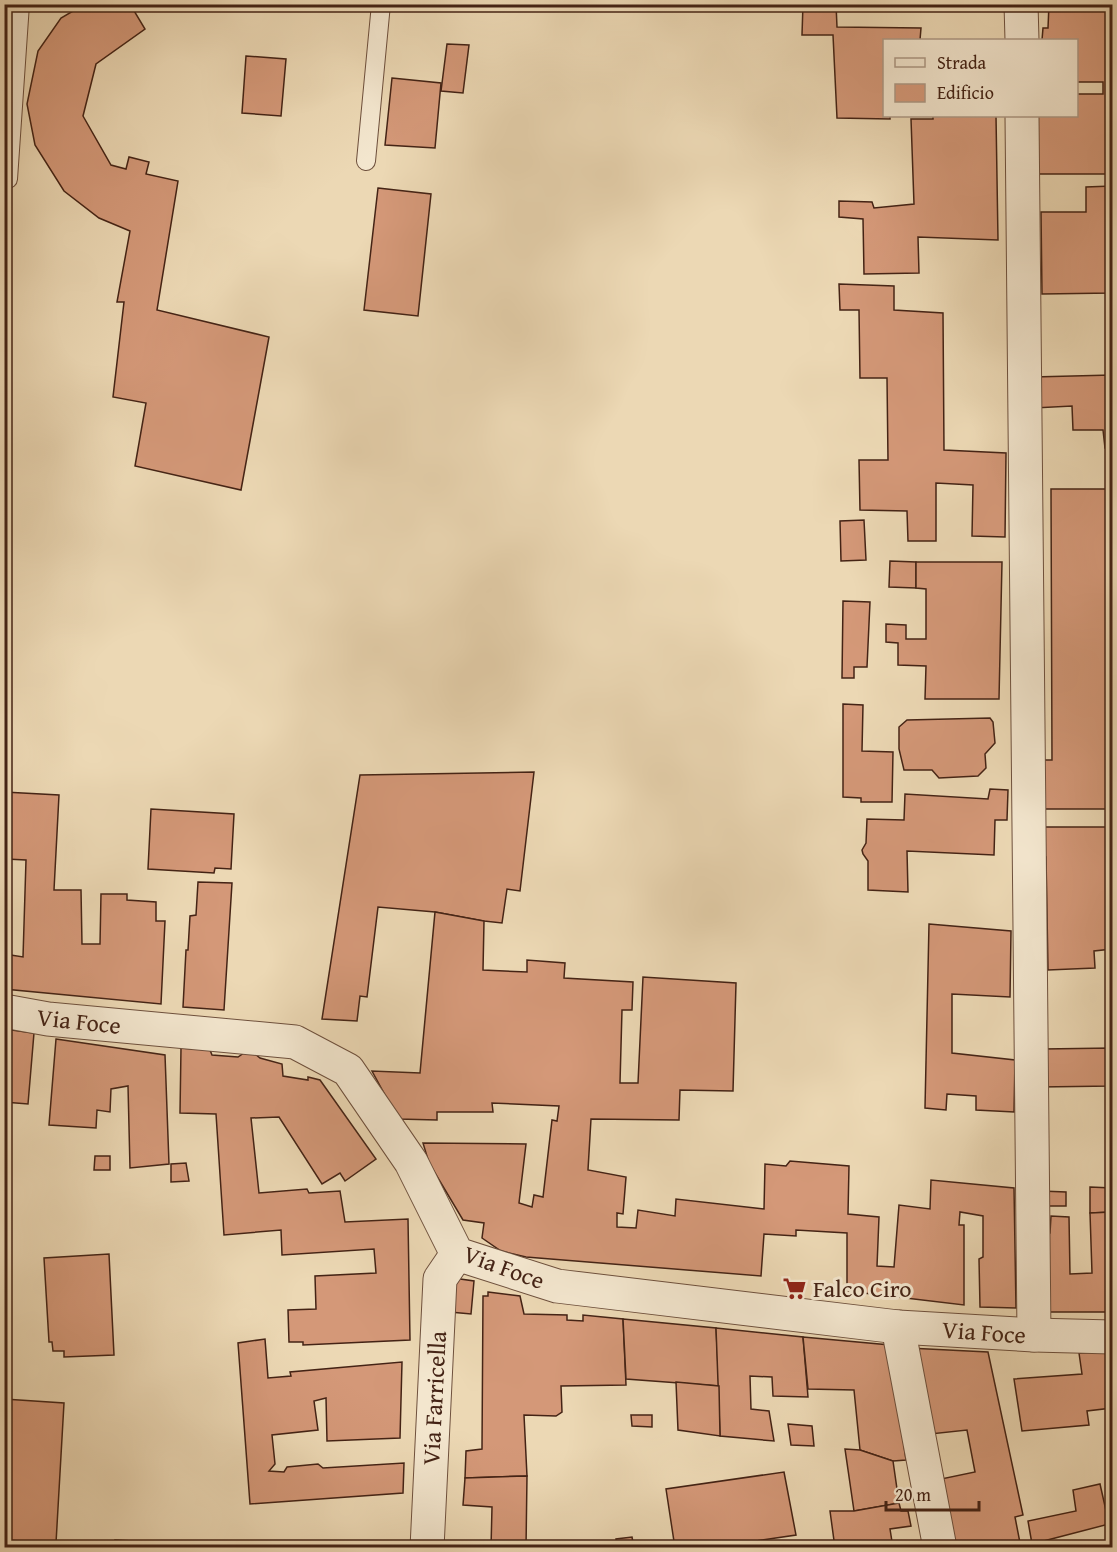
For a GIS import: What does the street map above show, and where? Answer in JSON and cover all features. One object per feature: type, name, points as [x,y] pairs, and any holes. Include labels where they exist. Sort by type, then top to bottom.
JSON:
[{"type":"street","points":[[1021,4],[1022,39]]},
{"type":"street","points":[[1022,117],[1034,1335]]},
{"type":"street","name":"Via Foce","points":[[4,1011],[48,1019],[295,1042],[348,1070],[411,1162],[457,1254],[557,1286],[898,1327],[1113,1337]]},
{"type":"street","name":"Via Farricella","points":[[427,1548],[440,1280],[457,1254]]},
{"type":"street","points":[[898,1327],[940,1548]]},
{"type":"lane","points":[[8,179],[20,4]]},
{"type":"lane","points":[[366,161],[381,4]]},
{"type":"building","points":[[85,4],[130,4],[145,29],[96,64],[83,116],[111,165],[126,169],[129,157],[149,162],[146,174],[178,181],[157,310],[269,337],[241,490],[135,466],[146,403],[113,397],[124,302],[117,302],[130,231],[99,218],[64,191],[35,145],[27,104],[38,51],[61,18]]},
{"type":"building","points":[[803,4],[836,4],[837,27],[921,28],[920,39],[883,39],[883,117],[890,117],[890,119],[837,118],[833,35],[802,35]]},
{"type":"building","points":[[1049,4],[1112,4],[1112,174],[1026,174],[1032,117],[1078,117],[1078,94],[1103,94],[1103,82],[1078,82],[1078,39],[1042,39],[1043,28],[1048,28]]},
{"type":"building","points":[[447,44],[469,45],[463,93],[441,91]]},
{"type":"building","points":[[246,56],[286,59],[281,116],[242,113]]},
{"type":"building","points":[[392,78],[441,83],[435,148],[385,145]]},
{"type":"building","points":[[933,117],[996,117],[998,240],[918,237],[919,273],[864,274],[863,219],[839,217],[839,201],[872,202],[874,208],[914,204],[911,119],[933,119]]},
{"type":"building","points":[[1112,186],[1112,293],[1042,294],[1041,212],[1086,212],[1086,187]]},
{"type":"building","points":[[378,188],[431,194],[418,316],[364,310]]},
{"type":"building","points":[[839,284],[894,286],[894,310],[943,313],[944,450],[1006,453],[1005,537],[972,536],[973,485],[936,483],[936,541],[908,541],[907,511],[860,510],[859,460],[888,460],[887,378],[860,378],[859,310],[840,310]]},
{"type":"building","points":[[1112,375],[1112,448],[1105,448],[1103,430],[1073,430],[1072,406],[1034,408],[1033,377]]},
{"type":"building","points":[[1051,489],[1109,489],[1112,809],[1035,809],[1035,760],[1052,760]]},
{"type":"building","points":[[864,520],[866,560],[841,561],[840,521]]},
{"type":"building","points":[[890,561],[916,562],[916,588],[889,587]]},
{"type":"building","points":[[916,562],[1002,562],[999,699],[925,699],[926,666],[898,665],[898,643],[886,642],[886,624],[906,625],[906,639],[926,639],[926,589],[916,588]]},
{"type":"building","points":[[843,601],[870,602],[867,667],[854,667],[854,678],[842,678]]},
{"type":"building","points":[[843,704],[863,705],[862,751],[893,752],[892,802],[861,802],[861,798],[843,797]]},
{"type":"building","points":[[990,718],[993,722],[995,743],[985,754],[986,768],[978,776],[939,778],[932,770],[904,770],[899,749],[899,727],[907,720]]},
{"type":"building","points":[[534,772],[520,891],[507,889],[502,923],[435,912],[378,907],[367,997],[360,996],[357,1021],[322,1019],[360,775]]},
{"type":"building","points":[[990,789],[1008,790],[1007,820],[995,820],[994,855],[907,851],[908,892],[868,890],[868,861],[862,850],[866,843],[867,819],[904,820],[905,794],[988,799]]},
{"type":"building","points":[[4,792],[59,795],[54,890],[81,890],[82,944],[100,944],[101,894],[127,894],[127,900],[156,902],[156,921],[165,921],[161,1004],[4,989],[4,954],[23,957],[26,860],[6,859],[4,887]]},
{"type":"building","points":[[151,809],[234,814],[231,869],[215,868],[214,873],[148,869]]},
{"type":"building","points":[[1041,827],[1112,827],[1112,949],[1094,951],[1095,968],[1048,970],[1046,857],[1040,856]]},
{"type":"building","points":[[198,882],[232,883],[224,1010],[183,1007],[190,916],[196,915]]},
{"type":"building","points":[[435,912],[484,921],[483,970],[527,972],[527,960],[565,963],[564,978],[633,982],[632,1010],[622,1010],[620,1083],[638,1083],[643,977],[736,983],[733,1091],[680,1090],[679,1120],[591,1119],[588,1170],[626,1177],[623,1214],[617,1213],[617,1227],[636,1228],[638,1210],[675,1216],[676,1199],[764,1209],[765,1164],[786,1166],[790,1161],[849,1166],[848,1214],[879,1217],[877,1266],[894,1267],[899,1205],[930,1209],[931,1180],[1014,1188],[1016,1308],[980,1307],[979,1259],[983,1257],[983,1216],[960,1212],[959,1225],[964,1225],[964,1305],[847,1291],[847,1233],[796,1230],[796,1236],[764,1234],[761,1276],[526,1257],[501,1251],[482,1238],[484,1223],[463,1220],[429,1163],[423,1143],[526,1144],[519,1203],[532,1207],[534,1195],[543,1197],[552,1120],[557,1121],[559,1106],[492,1103],[493,1112],[437,1112],[437,1120],[398,1119],[372,1071],[420,1073]]},
{"type":"building","points":[[929,924],[1011,931],[1010,997],[952,994],[952,1053],[1015,1060],[1014,1112],[976,1110],[976,1096],[947,1094],[946,1110],[925,1108]]},
{"type":"building","points":[[4,1029],[34,1033],[28,1104],[4,1102]]},
{"type":"building","points":[[56,1039],[165,1055],[169,1164],[130,1168],[128,1086],[111,1089],[110,1112],[97,1110],[96,1128],[49,1125]]},
{"type":"building","points":[[181,1048],[210,1050],[212,1055],[238,1057],[244,1053],[254,1053],[260,1058],[282,1064],[283,1076],[320,1080],[376,1159],[345,1181],[340,1173],[322,1184],[279,1117],[251,1118],[259,1193],[307,1189],[309,1193],[340,1191],[345,1222],[408,1219],[410,1340],[303,1345],[303,1342],[289,1342],[288,1310],[316,1309],[315,1276],[376,1273],[374,1249],[282,1255],[281,1230],[224,1235],[216,1114],[180,1113]]},
{"type":"building","points":[[1112,1048],[1112,1086],[1039,1087],[1043,1049]]},
{"type":"building","points":[[95,1156],[110,1156],[110,1170],[94,1170]]},
{"type":"building","points":[[186,1163],[189,1181],[171,1182],[171,1164]]},
{"type":"building","points":[[1090,1187],[1112,1188],[1112,1212],[1090,1213]]},
{"type":"building","points":[[1041,1191],[1066,1192],[1066,1206],[1041,1206]]},
{"type":"building","points":[[1112,1212],[1112,1312],[1041,1312],[1041,1233],[1050,1233],[1051,1216],[1069,1217],[1070,1274],[1092,1273],[1090,1213]]},
{"type":"building","points":[[109,1254],[114,1355],[64,1357],[64,1351],[53,1351],[52,1342],[49,1342],[44,1258]]},
{"type":"building","points":[[453,1278],[474,1281],[471,1314],[450,1312]]},
{"type":"building","points":[[488,1292],[520,1296],[524,1314],[567,1315],[567,1320],[583,1321],[583,1315],[623,1319],[626,1385],[561,1386],[562,1412],[556,1416],[524,1415],[527,1476],[465,1478],[466,1451],[482,1449],[483,1296],[488,1296]]},
{"type":"building","points":[[623,1319],[716,1328],[719,1386],[626,1379]]},
{"type":"building","points":[[716,1328],[803,1337],[808,1397],[773,1396],[772,1377],[750,1376],[751,1409],[769,1411],[774,1441],[720,1436]]},
{"type":"building","points":[[803,1337],[890,1345],[906,1460],[893,1461],[860,1450],[854,1390],[808,1389]]},
{"type":"building","points":[[265,1339],[268,1378],[291,1376],[290,1372],[402,1362],[400,1438],[327,1441],[326,1398],[314,1401],[318,1430],[272,1435],[275,1464],[269,1471],[284,1472],[287,1467],[318,1464],[323,1468],[404,1463],[403,1493],[250,1504],[238,1343]]},
{"type":"building","points":[[908,1348],[988,1352],[1023,1515],[1015,1517],[1021,1548],[956,1548],[941,1479],[975,1472],[967,1430],[921,1435]]},
{"type":"building","points":[[1112,1351],[1112,1408],[1087,1411],[1089,1425],[1022,1431],[1014,1379],[1082,1374],[1079,1353]]},
{"type":"building","points":[[676,1382],[719,1386],[720,1436],[678,1430]]},
{"type":"building","points":[[4,1399],[64,1403],[56,1543],[4,1540]]},
{"type":"building","points":[[631,1415],[652,1415],[652,1427],[632,1426]]},
{"type":"building","points":[[788,1424],[812,1426],[814,1446],[791,1445]]},
{"type":"building","points":[[845,1449],[860,1450],[893,1461],[899,1503],[854,1511]]},
{"type":"building","points":[[784,1472],[796,1535],[709,1548],[675,1548],[666,1489]]},
{"type":"building","points":[[527,1476],[526,1548],[491,1548],[492,1507],[463,1505],[465,1478]]},
{"type":"building","points":[[1100,1484],[1109,1524],[1032,1544],[1028,1521],[1076,1511],[1073,1490]]},
{"type":"building","points":[[899,1503],[901,1511],[908,1511],[911,1526],[890,1529],[893,1548],[835,1548],[830,1511],[854,1511]]},
{"type":"building","points":[[632,1537],[634,1548],[617,1548],[616,1539]]},
{"type":"building","points":[[115,1540],[261,1548],[115,1548]]},
{"type":"place","name":"Falco Ciro","points":[[795,1288]]}]
